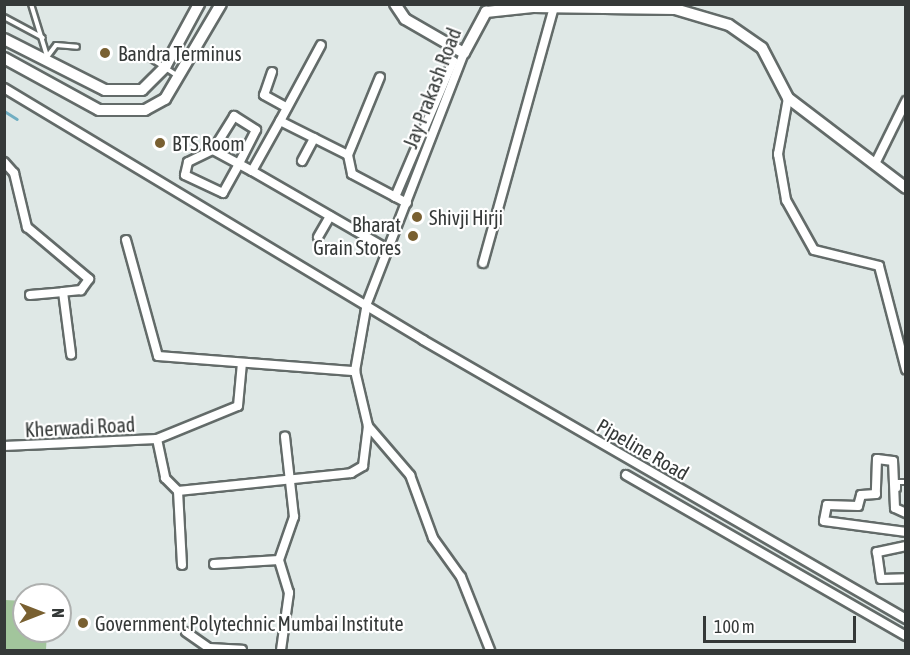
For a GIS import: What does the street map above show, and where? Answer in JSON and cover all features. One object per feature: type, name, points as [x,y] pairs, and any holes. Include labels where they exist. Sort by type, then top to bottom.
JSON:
[{"type":"street","points":[[4,39],[46,58],[105,90],[125,93],[142,90],[165,67],[199,4]]},
{"type":"street","points":[[4,58],[99,110],[122,114],[146,110],[165,99],[180,78],[220,4]]},
{"type":"street","points":[[395,4],[405,19],[464,53]]},
{"type":"street","name":"Jay Prakash Road","points":[[367,303],[464,53],[486,12],[675,9],[729,25],[762,48],[788,98],[876,162],[906,188]]},
{"type":"street","points":[[483,262],[553,10]]},
{"type":"street","points":[[252,171],[321,45]]},
{"type":"street","points":[[395,197],[453,61]]},
{"type":"street","points":[[272,72],[264,95],[287,108]]},
{"type":"street","points":[[380,77],[348,155],[352,174],[407,203]]},
{"type":"street","name":"Pipeline Road","points":[[4,88],[906,619]]},
{"type":"street","points":[[788,98],[778,154],[786,200],[814,250],[879,266],[906,370]]},
{"type":"street","points":[[876,162],[906,101]]},
{"type":"street","points":[[234,116],[256,130],[239,164],[220,194],[185,175],[188,162],[213,150],[234,116]]},
{"type":"street","points":[[280,121],[348,155]]},
{"type":"street","points":[[302,161],[314,138]]},
{"type":"street","points":[[213,150],[389,250]]},
{"type":"street","points":[[4,162],[14,173],[27,227],[87,274],[86,287],[30,295]]},
{"type":"street","points":[[318,237],[330,216]]},
{"type":"street","points":[[126,240],[158,356],[355,371]]},
{"type":"street","points":[[63,292],[71,354]]},
{"type":"street","points":[[178,491],[351,473],[363,466],[368,426],[355,371],[367,303]]},
{"type":"street","name":"Kherwadi Road","points":[[5,444],[158,439],[238,406],[242,363]]},
{"type":"street","points":[[368,426],[410,475],[433,538],[461,577],[490,651]]},
{"type":"street","points":[[281,651],[289,593],[279,560],[294,518],[285,437]]},
{"type":"street","points":[[158,439],[165,478],[178,491],[182,565]]},
{"type":"street","points":[[906,513],[896,510],[893,461],[883,458],[874,460],[876,494],[861,495],[858,506],[827,505],[824,521],[906,532]]},
{"type":"street","points":[[626,475],[906,636]]},
{"type":"street","points":[[906,546],[877,552],[881,579],[906,578]]},
{"type":"street","points":[[214,564],[279,560]]},
{"type":"street","points":[[186,632],[209,648],[242,651]]},
{"type":"lane","points":[[31,4],[43,38],[46,58]]},
{"type":"lane","points":[[4,17],[43,38]]},
{"type":"lane","points":[[46,58],[56,45],[77,47]]},
{"type":"lane","points":[[141,52],[180,78]]},
{"type":"lane","points":[[906,482],[898,482],[898,507],[906,508]]},
{"type":"green space","points":[[5,600],[12,600],[12,643],[46,643],[46,650],[5,650]]},
{"type":"waterway","points":[[4,111],[17,119]]},
{"type":"place","name":"Bandra Terminus","points":[[105,53]]},
{"type":"place","name":"BTS Room","points":[[160,143]]},
{"type":"place","name":"Shivji Hirji","points":[[417,217]]},
{"type":"place","name":"Bharat Grain Stores","points":[[413,236]]},
{"type":"place","name":"Government Polytechnic Mumbai Institute","points":[[83,623]]}]
